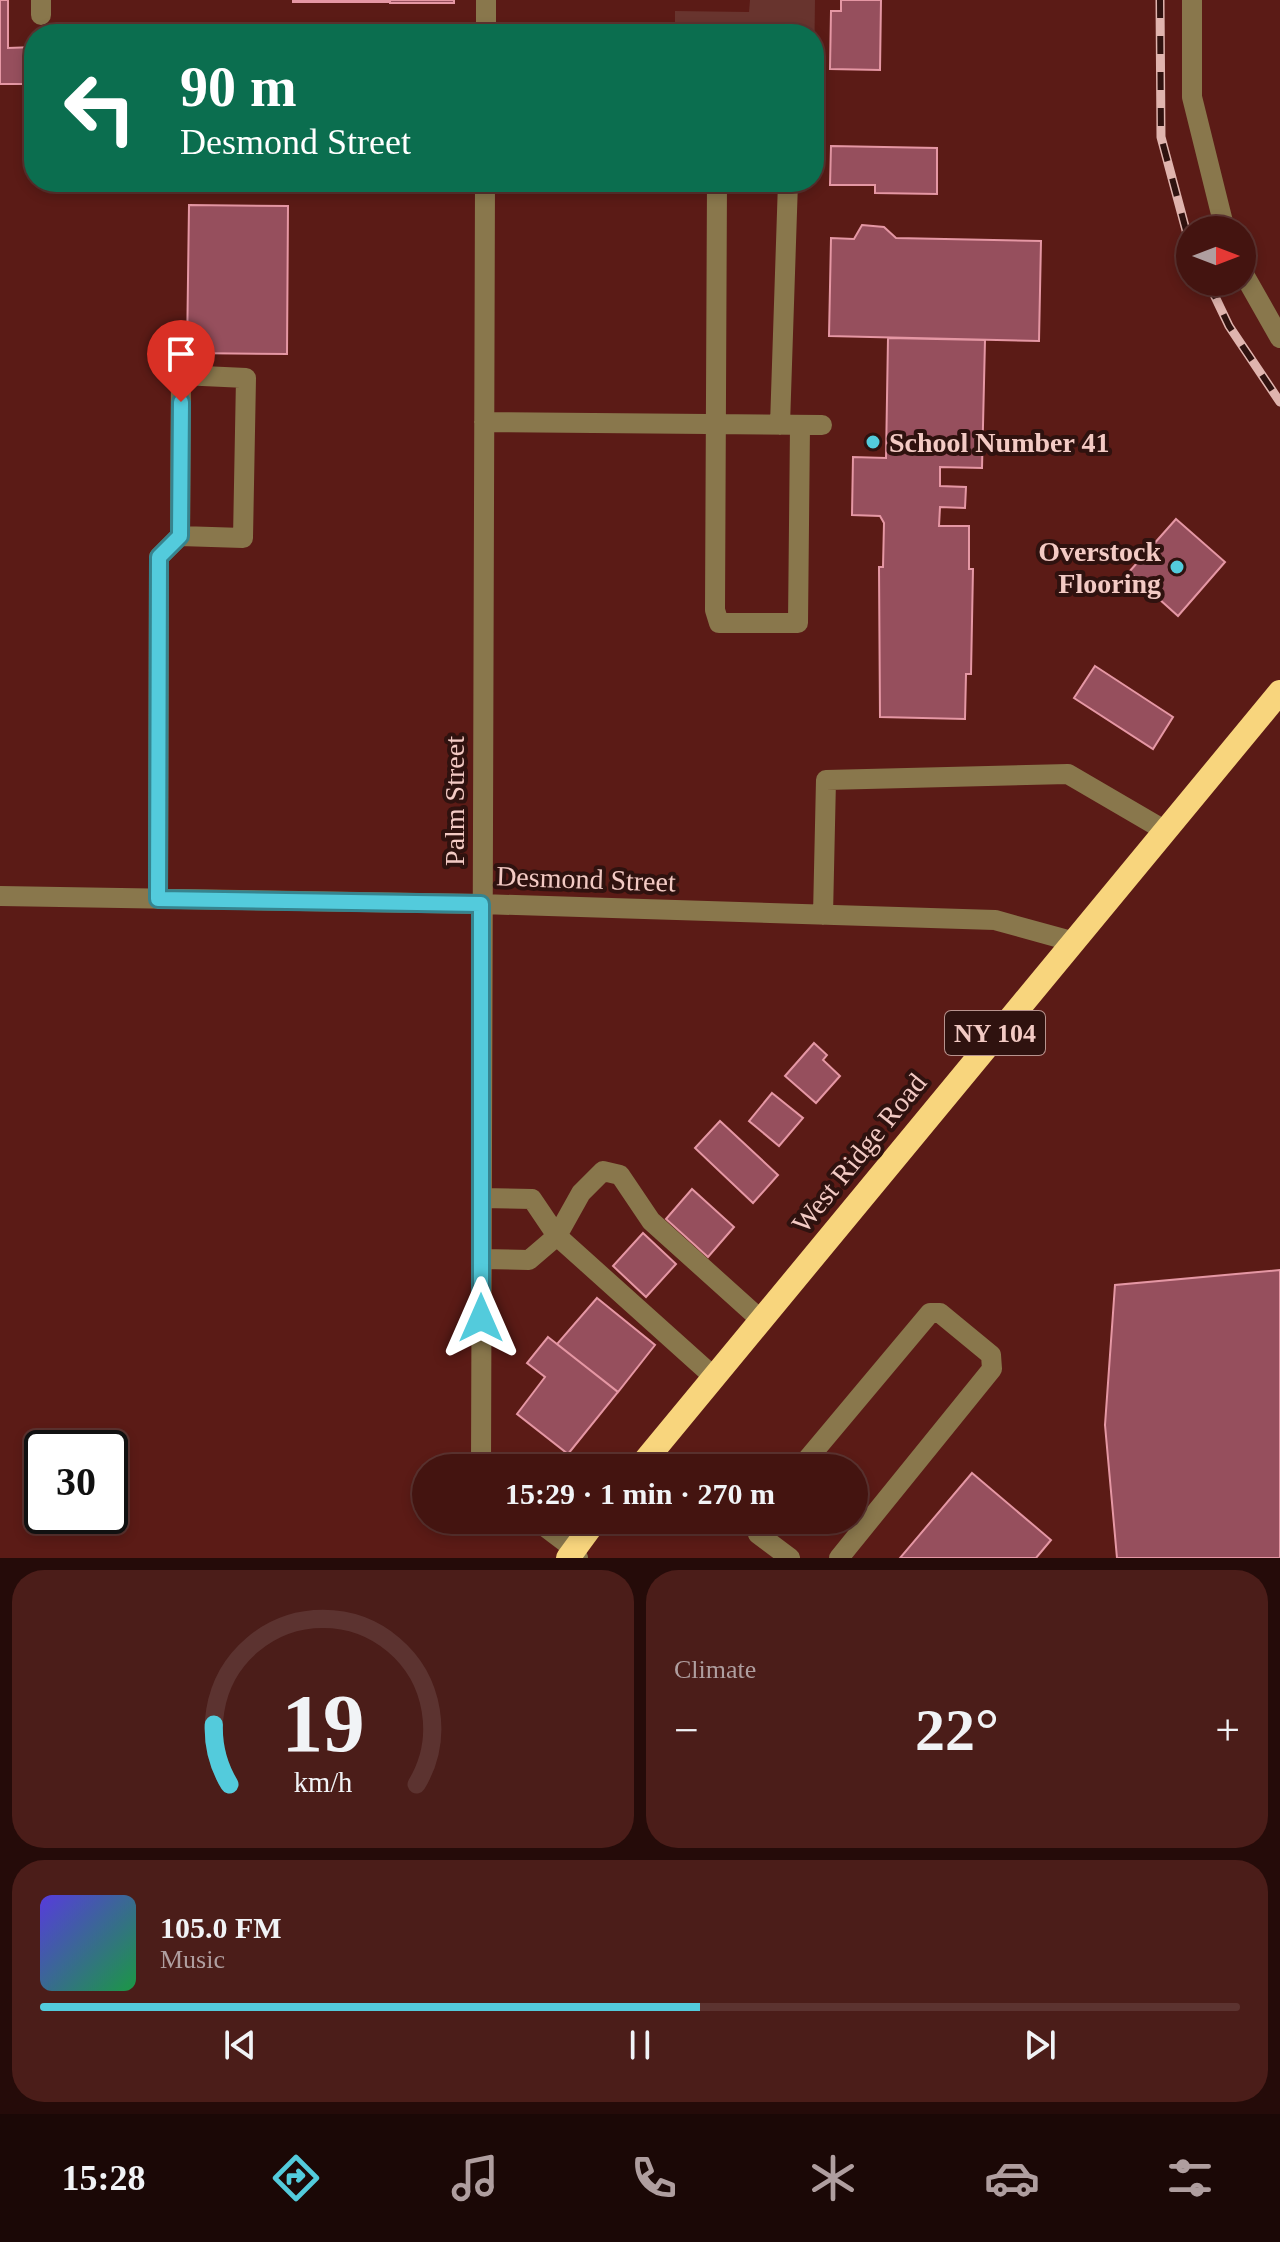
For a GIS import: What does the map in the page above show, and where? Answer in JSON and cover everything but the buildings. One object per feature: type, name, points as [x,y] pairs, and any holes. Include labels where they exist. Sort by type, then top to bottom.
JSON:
[{"type":"highway","name":"West Ridge Road","points":[[651,1454],[1071,941],[1280,692]]},
{"type":"highway","points":[[569,1556],[586,1534]]},
{"type":"street","points":[[486,0],[486,24]]},
{"type":"street","points":[[1192,0],[1192,97],[1222,216]]},
{"type":"street","name":"Palm Street","points":[[481,1454],[485,192]]},
{"type":"street","points":[[717,192],[715,610],[719,623],[798,623],[790,425],[788,192]]},
{"type":"street","points":[[1256,296],[1280,338]]},
{"type":"street","points":[[158,899],[159,557],[180,536],[181,375],[246,378],[243,538],[180,536]]},
{"type":"street","points":[[484,422],[822,425]]},
{"type":"street","points":[[823,915],[826,780],[1068,774],[1164,830]]},
{"type":"street","name":"Desmond Street","points":[[0,896],[481,904],[995,920],[1071,941]]},
{"type":"street","points":[[481,1259],[529,1260],[557,1236],[581,1193],[603,1171],[620,1175],[651,1221],[761,1320]]},
{"type":"street","points":[[481,1198],[532,1199],[557,1236],[714,1377]]},
{"type":"street","points":[[812,1454],[930,1313],[940,1313],[991,1355],[992,1369],[868,1522]]},
{"type":"street","points":[[549,1534],[569,1556]]},
{"type":"street","points":[[758,1534],[790,1558]]},
{"type":"street","points":[[839,1558],[858,1534]]},
{"type":"shaded area","points":[[750,0],[815,0],[815,24],[675,24],[675,11],[749,12]]},
{"type":"railway","points":[[1160,0],[1161,137],[1182,216]]},
{"type":"railway","points":[[1215,296],[1229,326],[1280,402]]},
{"type":"place","name":"School Number 41","points":[[873,442]]},
{"type":"place","name":"Overstock Flooring","points":[[1177,567]]},
{"type":"route","points":[[181,402],[180,536],[159,557],[158,899],[481,904],[481,1318]]}]
